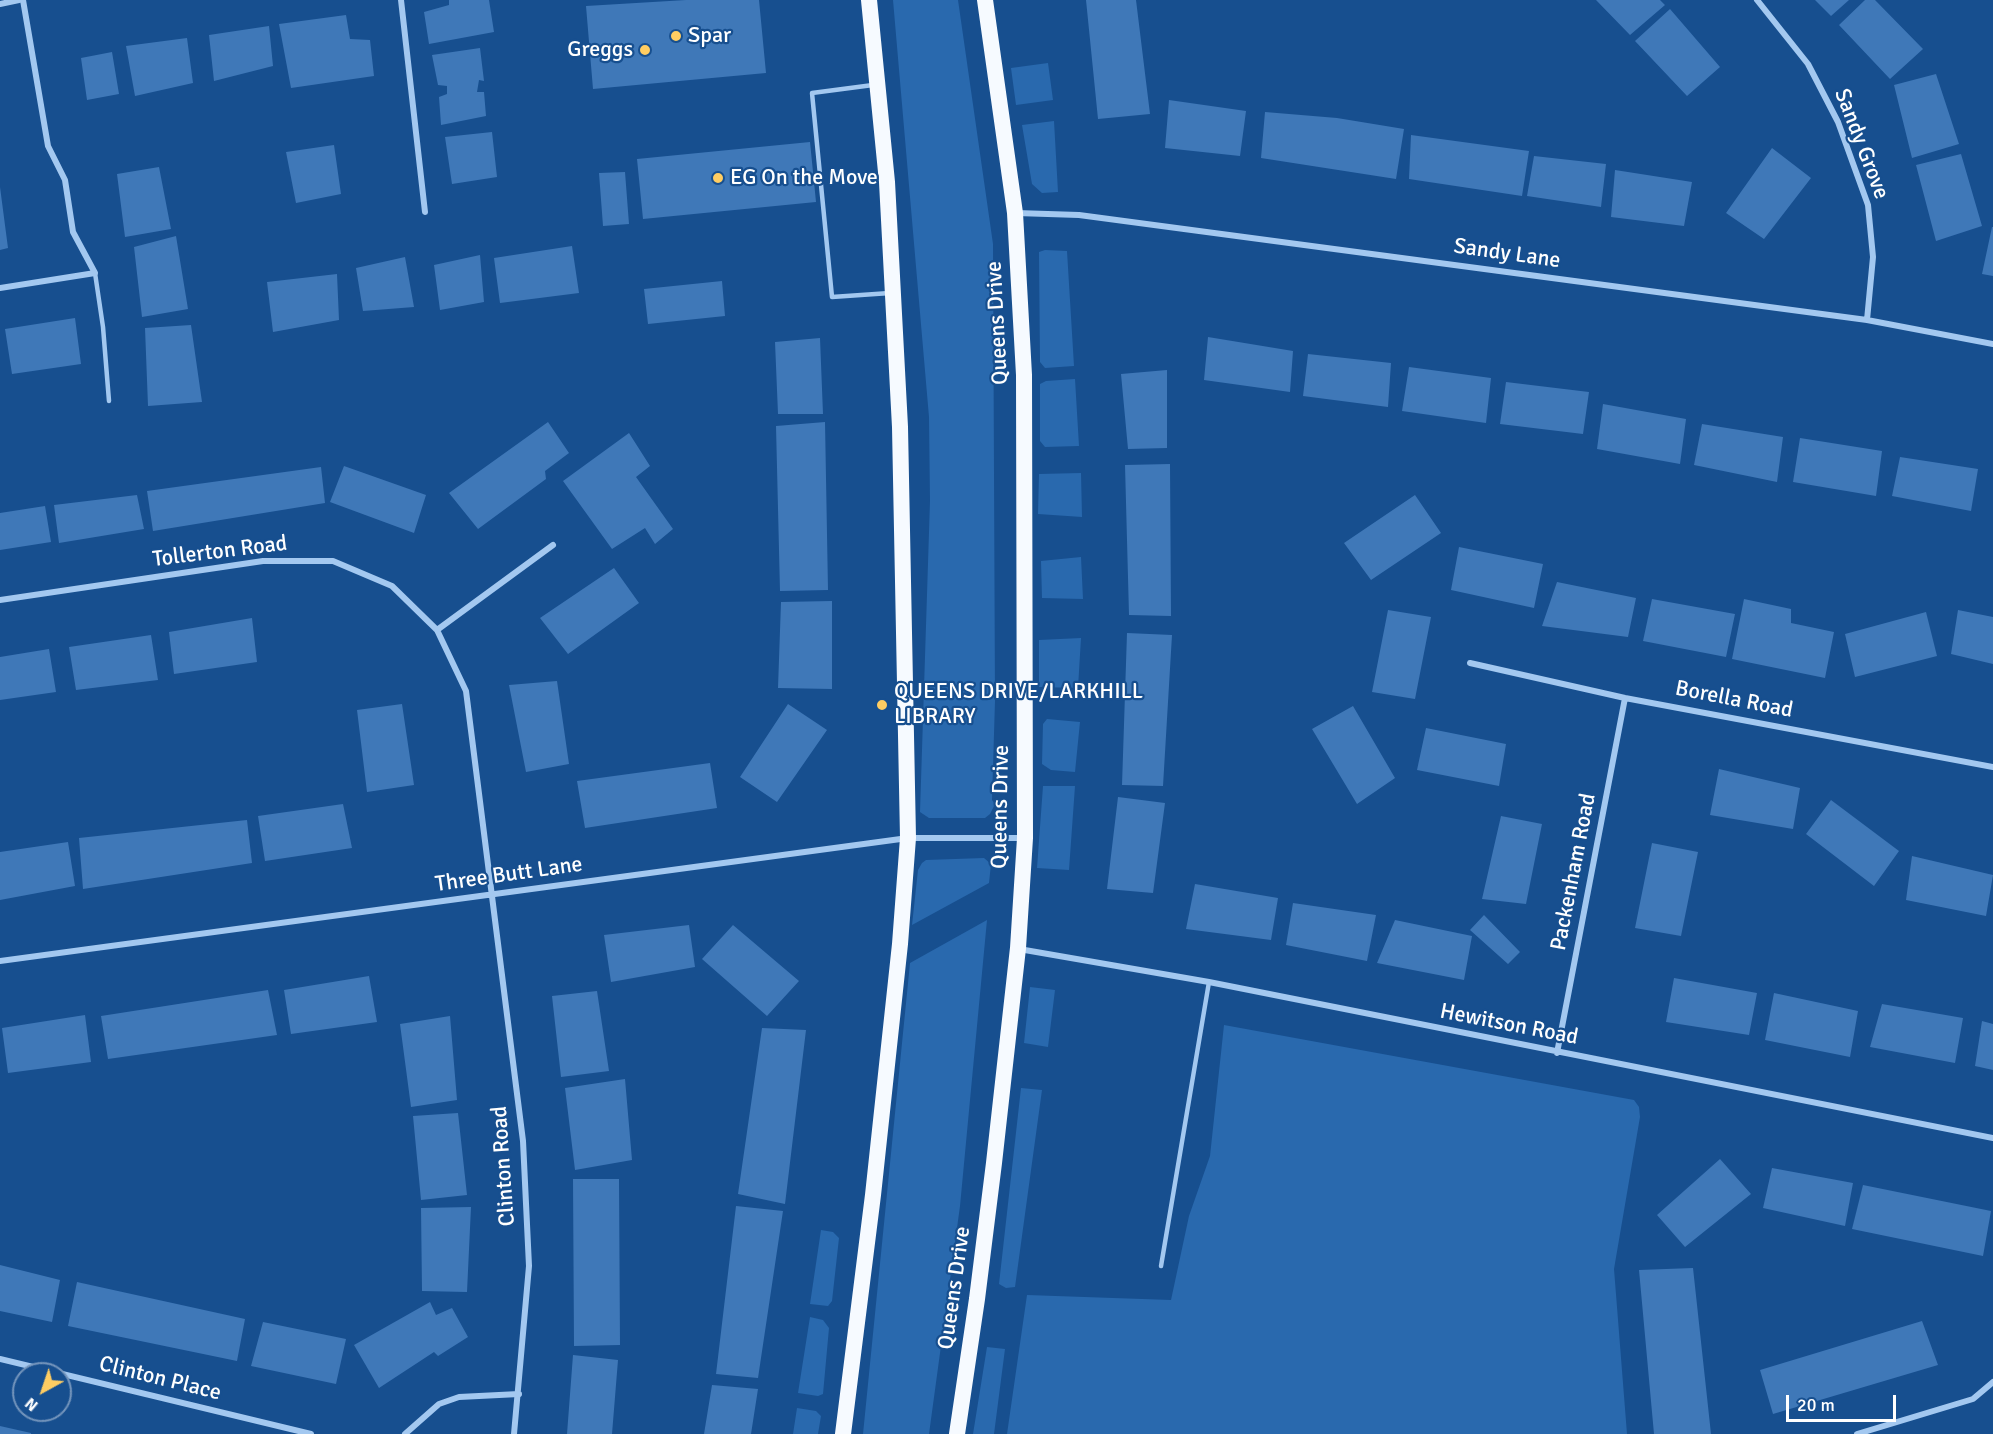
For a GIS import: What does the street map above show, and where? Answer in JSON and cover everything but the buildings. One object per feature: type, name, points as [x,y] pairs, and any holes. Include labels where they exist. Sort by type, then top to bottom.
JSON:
[{"type":"highway","points":[[843,1434],[874,1183],[900,944],[908,838],[900,428],[887,182],[869,0]]},
{"type":"highway","name":"Queens Drive","points":[[957,1434],[978,1299],[1018,948],[1024,838],[1024,375],[1015,213],[985,0]]},
{"type":"street","points":[[0,4],[21,0],[48,146],[65,180],[73,232],[95,273],[0,288]]},
{"type":"street","points":[[401,0],[425,212]]},
{"type":"street","name":"Sandy Grove","points":[[1757,0],[1808,64],[1838,122],[1868,205],[1873,257],[1867,320]]},
{"type":"street","name":"Sandy Lane","points":[[1015,213],[1079,215],[1867,320],[1993,344]]},
{"type":"street","points":[[437,630],[553,545]]},
{"type":"street","name":"Tollerton Road","points":[[0,600],[263,561],[333,561],[392,586],[437,630],[466,691],[490,897]]},
{"type":"street","name":"Borella Road","points":[[1470,663],[1625,698],[1993,767]]},
{"type":"street","name":"Packenham Road","points":[[1557,1053],[1625,698]]},
{"type":"street","name":"Three Butt Lane","points":[[0,961],[490,897],[908,838],[1024,838]]},
{"type":"street","name":"Clinton Road","points":[[490,897],[523,1141],[529,1266],[514,1434]]},
{"type":"street","name":"Hewitson Road","points":[[1018,948],[1209,982],[1993,1138]]},
{"type":"street","name":"Clinton Place","points":[[0,1359],[311,1434]]},
{"type":"street","points":[[1857,1434],[1973,1399],[1993,1382]]},
{"type":"street","points":[[405,1434],[439,1404],[459,1397],[519,1394]]},
{"type":"lane","points":[[877,85],[812,93],[832,297],[892,293]]},
{"type":"lane","points":[[95,273],[104,327],[109,401]]},
{"type":"lane","points":[[1161,1266],[1209,982]]},
{"type":"shaded area","points":[[893,0],[958,0],[993,244],[995,701],[992,800],[995,804],[985,818],[929,818],[920,812],[930,501],[929,417]]},
{"type":"shaded area","points":[[1048,63],[1053,100],[1016,105],[1011,68]]},
{"type":"shaded area","points":[[1054,121],[1058,192],[1042,193],[1032,184],[1022,125]]},
{"type":"shaded area","points":[[1067,251],[1074,366],[1045,368],[1040,362],[1039,252]]},
{"type":"shaded area","points":[[1075,379],[1079,446],[1045,447],[1040,441],[1040,384],[1046,381]]},
{"type":"shaded area","points":[[1081,473],[1082,517],[1038,514],[1039,474]]},
{"type":"shaded area","points":[[1081,557],[1083,599],[1042,598],[1041,561]]},
{"type":"shaded area","points":[[1081,638],[1078,688],[1039,687],[1039,640]]},
{"type":"shaded area","points":[[1047,719],[1080,722],[1075,772],[1051,770],[1042,764],[1043,724]]},
{"type":"shaded area","points":[[1043,786],[1075,786],[1069,870],[1037,868]]},
{"type":"shaded area","points":[[984,858],[991,864],[989,883],[912,925],[918,870],[922,863],[926,860]]},
{"type":"shaded area","points":[[987,920],[960,1206],[929,1434],[863,1434],[910,963]]},
{"type":"shaded area","points":[[1030,987],[1055,990],[1048,1047],[1024,1043]]},
{"type":"shaded area","points":[[1224,1025],[1634,1100],[1639,1107],[1640,1117],[1614,1269],[1627,1434],[1007,1434],[1027,1295],[1171,1300],[1189,1216],[1210,1156]]},
{"type":"shaded area","points":[[1021,1088],[1042,1090],[1015,1287],[1006,1288],[999,1284]]},
{"type":"shaded area","points":[[821,1230],[833,1232],[839,1238],[832,1301],[828,1306],[810,1304]]},
{"type":"shaded area","points":[[810,1317],[823,1320],[829,1328],[823,1394],[818,1396],[798,1393]]},
{"type":"shaded area","points":[[987,1347],[1005,1349],[994,1434],[973,1434]]},
{"type":"shaded area","points":[[797,1408],[816,1411],[821,1416],[818,1434],[793,1434]]},
{"type":"place","name":"Spar","points":[[676,36]]},
{"type":"place","name":"Greggs","points":[[645,50]]},
{"type":"place","name":"EG On the Move","points":[[718,178]]},
{"type":"place","name":"QUEENS DRIVE/LARKHILL LIBRARY","points":[[882,705]]}]
